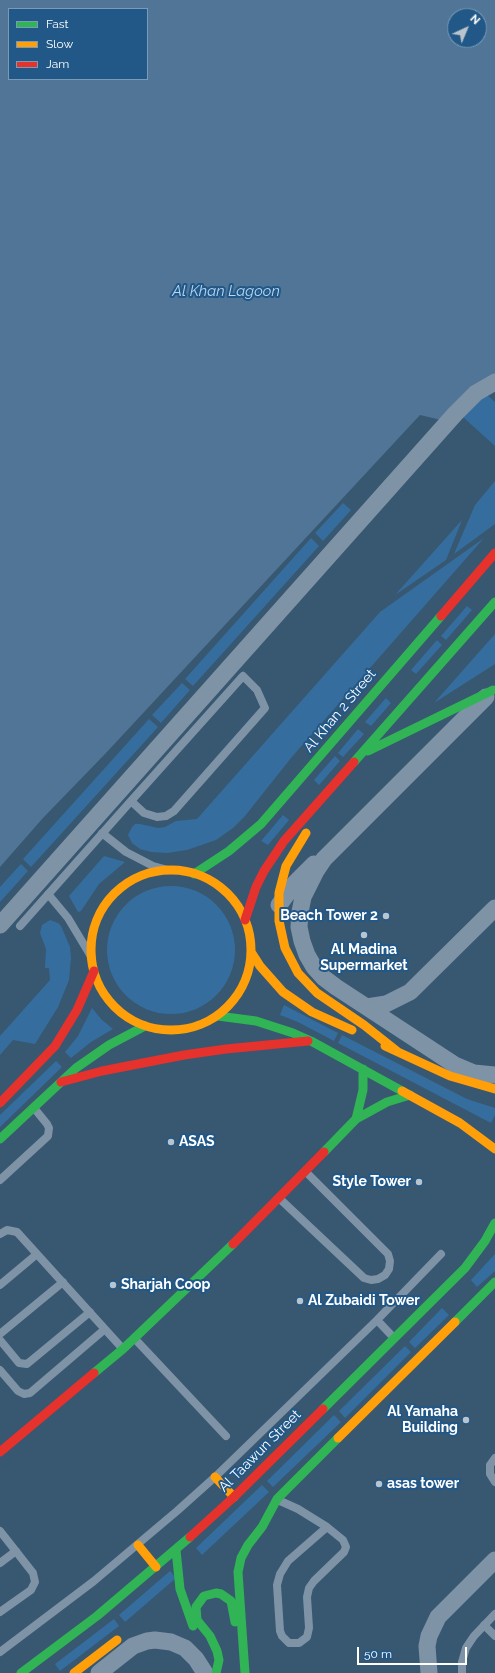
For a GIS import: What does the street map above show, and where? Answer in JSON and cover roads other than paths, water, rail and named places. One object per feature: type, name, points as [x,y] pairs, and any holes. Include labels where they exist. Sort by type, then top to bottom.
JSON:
[{"type":"main road","name":"Al Khan 2 Street","points":[[194,874],[229,851],[261,824],[495,553]]},
{"type":"main road","points":[[245,920],[256,887],[274,855],[337,781],[495,602]]},
{"type":"main road","points":[[360,755],[494,689]]},
{"type":"main road","points":[[337,781],[286,866],[282,879],[278,907],[281,935],[285,948],[298,973],[307,984],[317,993],[364,1025],[398,1052]]},
{"type":"main road","points":[[168,870],[194,874],[205,878],[225,891],[233,900],[245,920],[251,952],[250,962],[244,983],[233,1001],[218,1016],[195,1027],[164,1030],[145,1026],[122,1014],[113,1005],[98,983],[92,958],[92,934],[101,912],[111,898],[134,879],[168,870]]},
{"type":"main road","points":[[251,952],[271,980],[297,1003],[312,1012],[450,1076],[495,1089]]},
{"type":"main road","points":[[0,1103],[55,1046],[77,1010],[94,971]]},
{"type":"main road","points":[[218,1016],[237,1017],[262,1023],[293,1033],[311,1041],[460,1123],[495,1149]]},
{"type":"main road","points":[[0,1139],[61,1082],[92,1056],[145,1026]]},
{"type":"main road","points":[[61,1082],[108,1070],[184,1055],[226,1049],[311,1041]]},
{"type":"main road","points":[[356,1119],[363,1090],[363,1069]]},
{"type":"main road","points":[[0,1452],[135,1338],[214,1263],[356,1119],[387,1102],[410,1095]]},
{"type":"main road","name":"Al Taawun Street","points":[[20,1673],[99,1619],[234,1498],[465,1268],[485,1241],[495,1223]]},
{"type":"main road","points":[[244,1673],[238,1580],[239,1565],[244,1551],[262,1527],[277,1499],[495,1282]]},
{"type":"main road","points":[[461,1316],[482,1307]]},
{"type":"main road","points":[[215,1477],[234,1498]]},
{"type":"main road","points":[[138,1545],[156,1567]]},
{"type":"main road","points":[[176,1550],[180,1589],[185,1606],[199,1638]]},
{"type":"main road","points":[[206,1666],[215,1673],[219,1660],[217,1651],[210,1636],[200,1625],[196,1613],[196,1607],[204,1596],[216,1593],[221,1594],[231,1601],[243,1658]]},
{"type":"main road","points":[[74,1673],[119,1642]]},
{"type":"street","points":[[0,925],[455,414],[476,393],[495,382]]},
{"type":"street","points":[[494,689],[324,859],[316,871],[303,898],[299,926],[307,955],[314,967],[324,978],[464,1070],[495,1076]]},
{"type":"street","points":[[278,907],[295,883],[311,866],[334,848]]},
{"type":"street","points":[[367,1007],[386,1004],[410,992],[495,908]]},
{"type":"street","points":[[405,1032],[402,1024],[403,1007],[410,992]]},
{"type":"street","points":[[429,1673],[427,1656],[428,1641],[438,1617],[495,1560]]},
{"type":"street","points":[[99,1673],[119,1642],[133,1646],[147,1641],[163,1640],[171,1642],[178,1644],[206,1666]]},
{"type":"lane","points":[[20,926],[102,833],[243,676],[253,684],[261,696],[265,708],[174,811],[162,817],[152,817],[131,801]]},
{"type":"lane","points":[[102,833],[126,852],[146,863],[168,870]]},
{"type":"lane","points":[[48,894],[68,918],[92,958]]},
{"type":"lane","points":[[0,1180],[48,1136],[49,1128],[34,1108]]},
{"type":"lane","points":[[279,1198],[364,1278],[371,1280],[378,1279],[385,1275],[389,1269],[390,1261],[388,1254],[305,1171]]},
{"type":"lane","points":[[0,1234],[7,1230],[17,1232],[123,1349]]},
{"type":"lane","points":[[0,1285],[37,1254]]},
{"type":"lane","points":[[0,1652],[50,1615],[138,1545],[215,1477],[377,1320],[441,1254]]},
{"type":"lane","points":[[0,1334],[63,1282]]},
{"type":"lane","points":[[0,1340],[19,1363],[27,1364],[90,1312]]},
{"type":"lane","points":[[377,1320],[394,1338]]},
{"type":"lane","points":[[0,1370],[18,1391],[24,1394],[30,1392],[105,1329]]},
{"type":"lane","points":[[135,1338],[226,1436]]},
{"type":"lane","points":[[495,1458],[490,1465],[490,1474],[495,1482]]},
{"type":"lane","points":[[277,1499],[298,1509],[327,1527],[344,1542],[345,1550],[309,1588],[307,1597],[309,1628],[307,1638],[299,1643],[289,1643],[282,1636],[280,1631],[277,1585],[280,1574],[288,1561],[327,1527]]},
{"type":"lane","points":[[0,1531],[33,1573],[35,1582],[31,1590],[0,1612]]},
{"type":"lane","points":[[0,1563],[16,1551]]},
{"type":"lane","points":[[462,1673],[462,1662],[466,1648],[474,1636],[495,1614]]},
{"type":"lane","points":[[484,1625],[495,1636]]},
{"type":"water","name":"Al Khan Lagoon","points":[[0,0],[495,0],[495,375],[441,420],[420,415],[106,753],[43,818],[0,867]]},
{"type":"place","name":"Beach Tower 2","points":[[386,916]]},
{"type":"place","name":"Al Madina Supermarket","points":[[364,935]]},
{"type":"place","name":"ASAS","points":[[171,1142]]},
{"type":"place","name":"Style Tower","points":[[419,1182]]},
{"type":"place","name":"Sharjah Coop","points":[[113,1285]]},
{"type":"place","name":"Al Zubaidi Tower","points":[[300,1301]]},
{"type":"place","name":"Al Yamaha Building","points":[[466,1420]]},
{"type":"place","name":"asas tower","points":[[379,1484]]}]
